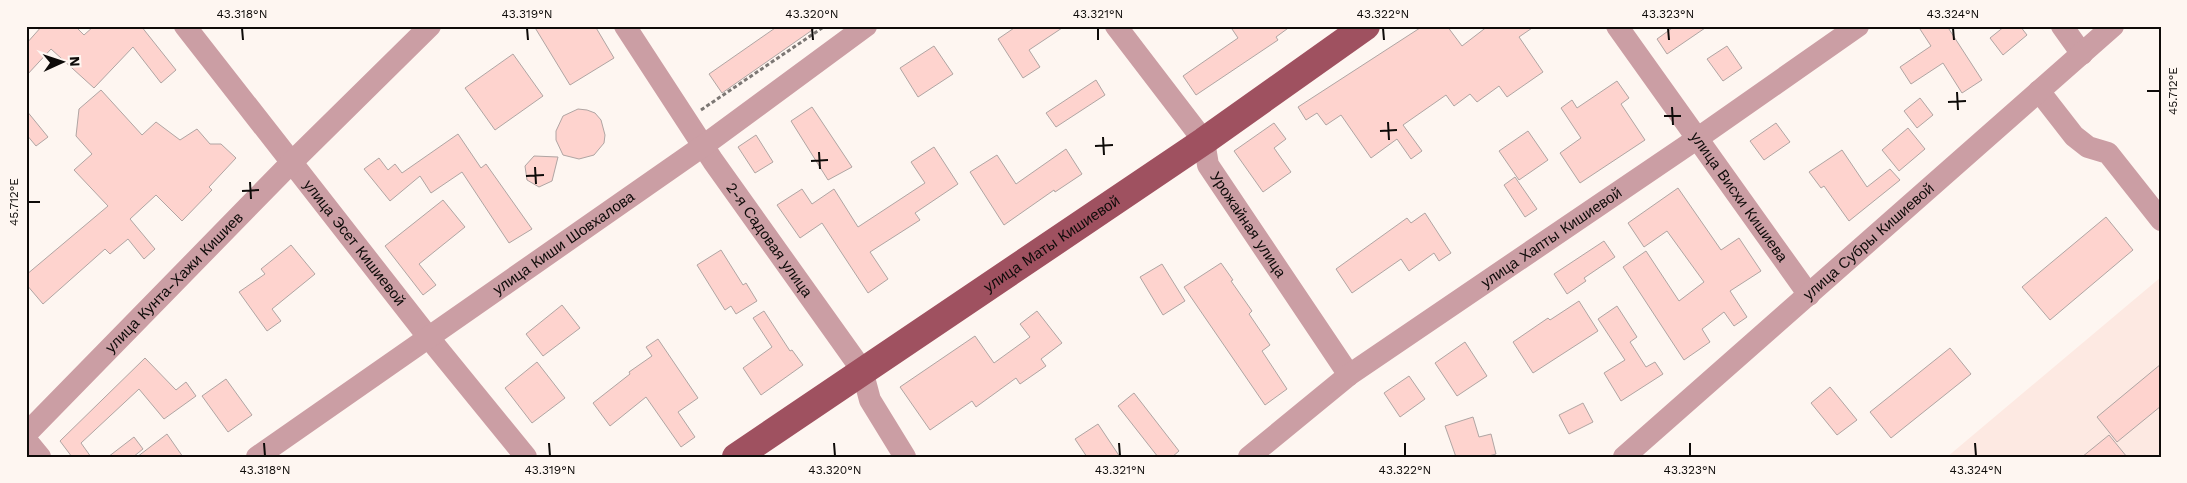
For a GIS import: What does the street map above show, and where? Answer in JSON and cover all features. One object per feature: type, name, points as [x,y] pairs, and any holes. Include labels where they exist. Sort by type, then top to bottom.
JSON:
[{"type":"main road","name":"улица Маты Кишиевой","points":[[736,457],[862,370],[1204,141],[1366,26]]},
{"type":"street","name":"улица Эсет Кишиевой","points":[[186,26],[429,338],[526,457]]},
{"type":"street","name":"улица Кунта-Хажи Кишиев","points":[[26,434],[292,162],[430,26]]},
{"type":"street","name":"2-я Садовая улица","points":[[625,26],[703,146],[862,370],[870,400],[905,457]]},
{"type":"street","name":"улица Киши Шовхалова","points":[[257,457],[703,146],[866,26]]},
{"type":"street","name":"Урожайная улица","points":[[1116,26],[1204,141],[1208,165],[1349,375]]},
{"type":"street","name":"улица Висхи Кишиева","points":[[1617,26],[1809,295]]},
{"type":"street","name":"улица Хапты Кишиевой","points":[[1249,457],[1349,375],[1698,138],[1858,26]]},
{"type":"street","points":[[2062,26],[2082,54]]},
{"type":"street","name":"улица Субры Кишиевой","points":[[1629,455],[2113,26]]},
{"type":"street","points":[[2039,91],[2074,136],[2088,147],[2108,153],[2161,220]]},
{"type":"street","points":[[26,440],[40,457]]},
{"type":"path","points":[[701,110],[825,26]]},
{"type":"shaded area","points":[[2161,277],[2161,457],[1947,457]]},
{"type":"building","points":[[42,26],[75,26],[84,35],[94,26],[141,26],[176,70],[161,83],[133,47],[94,88],[51,49],[26,76],[26,44]]},
{"type":"building","points":[[534,26],[595,26],[614,58],[570,85]]},
{"type":"building","points":[[778,26],[818,26],[722,93],[709,74]]},
{"type":"building","points":[[1017,26],[1065,26],[1029,50],[1040,67],[1023,78],[998,39]]},
{"type":"building","points":[[1230,26],[1291,26],[1276,37],[1278,40],[1196,95],[1183,76],[1238,38]]},
{"type":"building","points":[[1423,26],[1447,26],[1462,46],[1488,26],[1535,26],[1519,37],[1543,72],[1507,97],[1499,86],[1477,102],[1470,94],[1454,106],[1446,95],[1403,125],[1422,151],[1411,159],[1397,139],[1371,158],[1341,115],[1326,125],[1317,113],[1306,120],[1298,107]]},
{"type":"building","points":[[1675,26],[1708,26],[1667,54],[1657,39]]},
{"type":"building","points":[[1918,26],[1947,26],[1982,80],[1962,93],[1943,63],[1911,84],[1900,67],[1931,46]]},
{"type":"building","points":[[2005,26],[2020,26],[2027,35],[2003,55],[1990,38]]},
{"type":"building","points":[[934,46],[953,74],[918,97],[900,68]]},
{"type":"building","points":[[1727,46],[1742,68],[1723,81],[1707,59]]},
{"type":"building","points":[[513,54],[543,96],[495,130],[465,88]]},
{"type":"building","points":[[1096,80],[1105,95],[1056,127],[1046,113]]},
{"type":"building","points":[[1617,81],[1629,98],[1621,104],[1645,140],[1580,183],[1560,153],[1581,138],[1561,108],[1572,100],[1577,108]]},
{"type":"building","points":[[101,90],[142,135],[156,122],[180,140],[197,129],[210,144],[221,144],[236,158],[209,187],[212,190],[182,221],[156,195],[130,219],[155,249],[144,259],[128,239],[110,254],[105,249],[43,304],[26,284],[26,275],[108,206],[74,170],[92,154],[76,136],[79,109]]},
{"type":"building","points":[[1920,98],[1933,115],[1917,128],[1904,111]]},
{"type":"building","points":[[812,107],[852,167],[828,180],[791,121]]},
{"type":"building","points":[[578,109],[595,113],[601,120],[605,135],[604,143],[594,155],[579,159],[563,155],[556,140],[556,131],[563,116]]},
{"type":"building","points":[[26,110],[48,137],[36,146],[26,134]]},
{"type":"building","points":[[1274,123],[1286,139],[1274,148],[1291,172],[1263,192],[1234,151]]},
{"type":"building","points":[[1776,123],[1790,142],[1764,160],[1750,141]]},
{"type":"building","points":[[1908,128],[1925,149],[1899,171],[1882,150]]},
{"type":"building","points":[[1528,131],[1548,160],[1519,180],[1499,151]]},
{"type":"building","points":[[458,134],[481,168],[486,164],[532,229],[509,243],[462,172],[431,193],[420,176],[390,201],[364,169],[379,158],[388,170],[395,164],[402,173]]},
{"type":"building","points":[[756,135],[773,162],[755,173],[738,147]]},
{"type":"building","points":[[934,147],[958,184],[915,213],[920,220],[870,252],[888,279],[868,293],[822,223],[800,238],[777,205],[802,189],[812,204],[834,189],[858,227],[925,183],[911,162]]},
{"type":"building","points":[[1066,149],[1082,174],[1055,192],[1054,190],[1004,225],[970,172],[997,155],[1016,184]]},
{"type":"building","points":[[1842,150],[1867,187],[1890,169],[1900,180],[1849,221],[1824,186],[1821,188],[1809,172]]},
{"type":"building","points":[[534,156],[558,157],[552,181],[539,187],[527,180],[525,166]]},
{"type":"building","points":[[1515,177],[1537,209],[1525,217],[1504,185]]},
{"type":"building","points":[[1678,188],[1721,250],[1739,238],[1761,271],[1730,291],[1747,317],[1734,326],[1724,312],[1702,329],[1710,342],[1684,360],[1623,267],[1646,251],[1679,301],[1704,282],[1667,231],[1644,247],[1628,223]]},
{"type":"building","points":[[443,200],[465,227],[419,264],[436,285],[423,295],[385,246]]},
{"type":"building","points":[[1425,213],[1451,253],[1439,261],[1434,253],[1409,271],[1401,259],[1352,293],[1336,269],[1407,218],[1411,223]]},
{"type":"building","points":[[2106,217],[2133,250],[2050,320],[2022,287]]},
{"type":"building","points":[[1604,241],[1615,257],[1584,278],[1586,281],[1567,294],[1554,274]]},
{"type":"building","points":[[291,245],[315,274],[272,309],[281,321],[267,331],[239,292],[265,274],[261,269]]},
{"type":"building","points":[[721,250],[743,285],[746,283],[757,301],[736,314],[731,306],[725,310],[697,265]]},
{"type":"building","points":[[1221,263],[1252,311],[1249,314],[1270,345],[1262,351],[1287,389],[1265,405],[1184,287]]},
{"type":"building","points":[[1162,264],[1185,301],[1163,315],[1140,277]]},
{"type":"building","points":[[1579,301],[1598,331],[1533,373],[1513,342],[1548,318],[1550,320]]},
{"type":"building","points":[[562,305],[580,328],[543,356],[526,334]]},
{"type":"building","points":[[1617,306],[1637,337],[1630,342],[1646,367],[1655,362],[1663,374],[1621,401],[1604,373],[1625,360],[1598,319]]},
{"type":"building","points":[[764,311],[790,351],[792,350],[803,365],[761,395],[743,368],[772,347],[753,318]]},
{"type":"building","points":[[1037,311],[1062,343],[1041,359],[1046,366],[1020,384],[1016,378],[976,407],[972,401],[930,430],[900,387],[975,336],[994,363],[1030,337],[1020,324]]},
{"type":"building","points":[[658,339],[698,398],[678,412],[695,437],[681,447],[646,397],[610,426],[593,403],[630,374],[629,372],[652,356],[646,347]]},
{"type":"building","points":[[1465,342],[1487,376],[1457,396],[1435,363]]},
{"type":"building","points":[[1950,348],[1971,374],[1891,438],[1870,412]]},
{"type":"building","points":[[145,358],[176,390],[186,382],[196,396],[164,419],[139,389],[81,443],[91,457],[72,457],[60,441]]},
{"type":"building","points":[[537,362],[565,398],[532,423],[505,388]]},
{"type":"building","points":[[2161,364],[2161,406],[2117,442],[2097,417]]},
{"type":"building","points":[[1409,376],[1425,399],[1400,417],[1384,393]]},
{"type":"building","points":[[226,379],[252,415],[228,432],[202,396]]},
{"type":"building","points":[[1830,387],[1857,420],[1837,435],[1811,403]]},
{"type":"building","points":[[1134,393],[1179,451],[1172,457],[1158,457],[1118,406]]},
{"type":"building","points":[[1583,403],[1593,422],[1569,434],[1559,415]]},
{"type":"building","points":[[1473,417],[1479,437],[1491,434],[1496,454],[1485,457],[1456,457],[1445,426]]},
{"type":"building","points":[[1098,424],[1120,457],[1087,457],[1075,439]]},
{"type":"building","points":[[167,434],[183,457],[137,457]]},
{"type":"building","points":[[2109,435],[2127,457],[2082,457]]},
{"type":"building","points":[[134,437],[143,449],[133,457],[108,457]]}]
